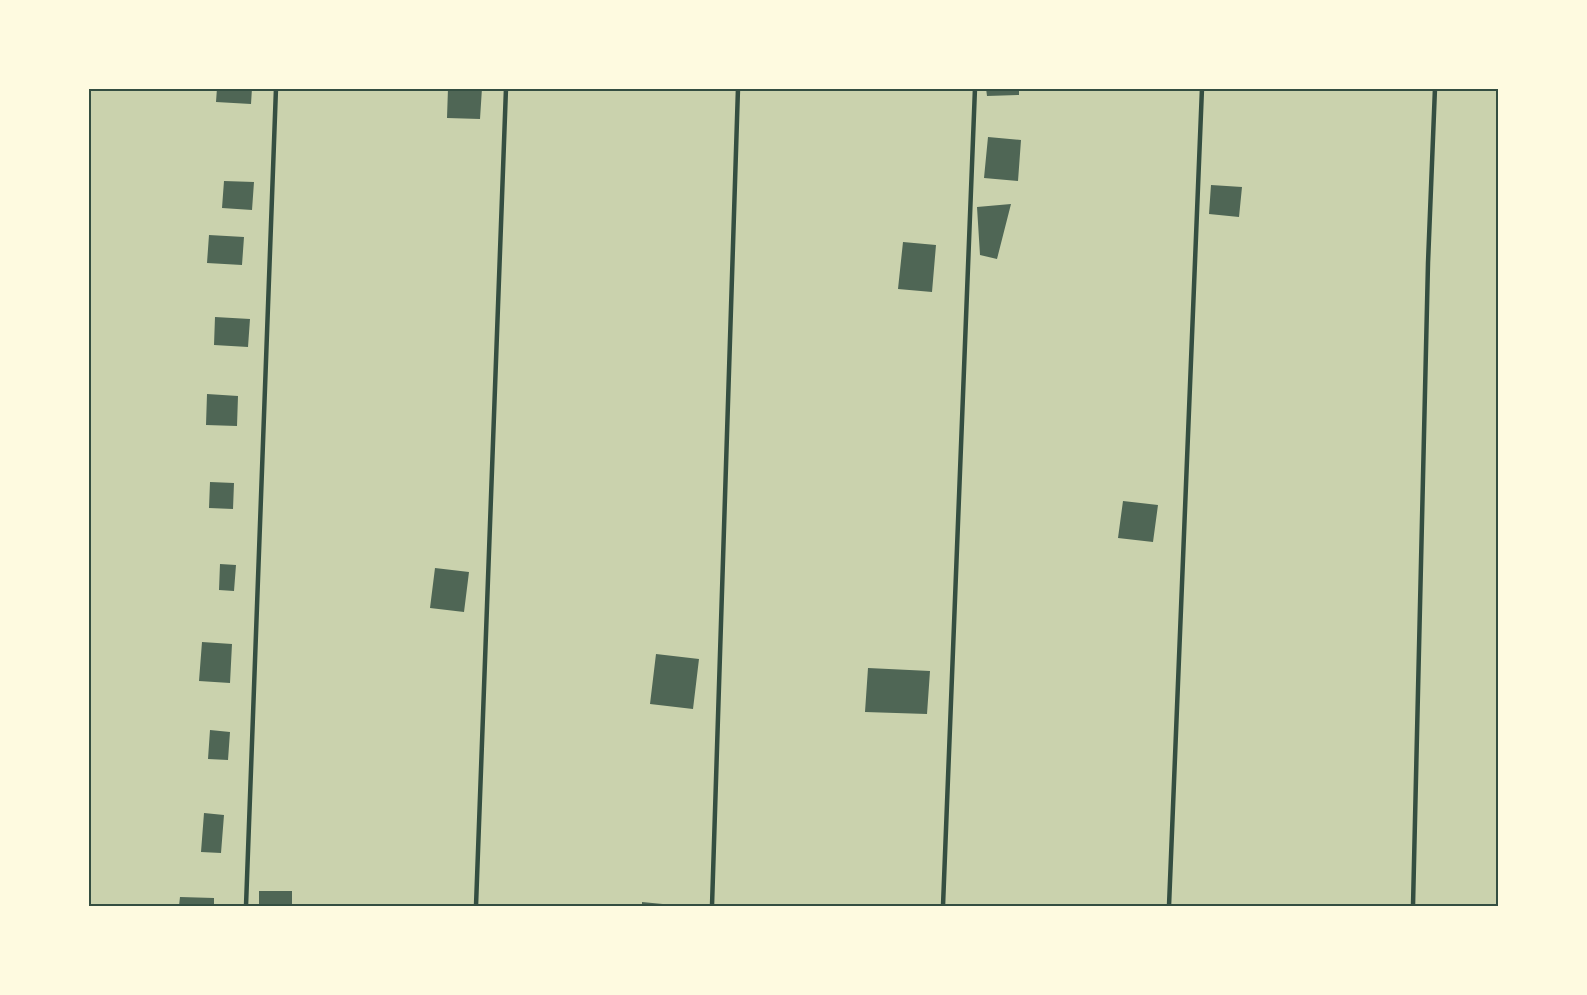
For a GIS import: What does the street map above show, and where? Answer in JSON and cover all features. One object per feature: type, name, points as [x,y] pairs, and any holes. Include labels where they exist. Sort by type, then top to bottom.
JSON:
[{"type":"lane","points":[[246,906],[276,88]]},
{"type":"lane","points":[[476,906],[506,88]]},
{"type":"lane","points":[[712,906],[738,88]]},
{"type":"lane","points":[[943,906],[975,88]]},
{"type":"lane","points":[[1169,906],[1202,88]]},
{"type":"lane","points":[[1413,906],[1428,263],[1436,88]]},
{"type":"green space","points":[[89,89],[1498,89],[1498,906],[89,906]]},
{"type":"building","points":[[217,88],[252,88],[251,104],[216,102]]},
{"type":"building","points":[[448,88],[482,88],[480,119],[447,118]]},
{"type":"building","points":[[986,88],[1019,88],[1019,95],[987,96]]},
{"type":"building","points":[[988,137],[1021,140],[1018,181],[984,178]]},
{"type":"building","points":[[224,181],[254,182],[252,210],[222,208]]},
{"type":"building","points":[[1211,185],[1242,187],[1239,217],[1209,214]]},
{"type":"building","points":[[1011,204],[997,259],[980,255],[977,207]]},
{"type":"building","points":[[209,235],[244,237],[242,265],[207,263]]},
{"type":"building","points":[[903,242],[936,245],[932,292],[898,289]]},
{"type":"building","points":[[215,317],[250,319],[248,347],[214,345]]},
{"type":"building","points":[[207,394],[238,396],[237,426],[206,425]]},
{"type":"building","points":[[210,482],[234,483],[233,509],[209,508]]},
{"type":"building","points":[[1123,501],[1158,505],[1153,542],[1118,538]]},
{"type":"building","points":[[220,564],[236,565],[234,591],[219,590]]},
{"type":"building","points":[[435,568],[469,572],[464,612],[430,608]]},
{"type":"building","points":[[202,642],[232,644],[230,683],[199,681]]},
{"type":"building","points":[[656,654],[699,659],[693,709],[650,704]]},
{"type":"building","points":[[868,668],[930,671],[927,714],[865,712]]},
{"type":"building","points":[[210,730],[230,732],[228,760],[208,759]]},
{"type":"building","points":[[204,813],[224,815],[221,853],[201,852]]},
{"type":"building","points":[[259,891],[292,891],[292,906],[259,906]]},
{"type":"building","points":[[180,897],[214,898],[214,906],[179,906]]},
{"type":"building","points":[[642,902],[673,905],[673,906],[642,906]]}]
